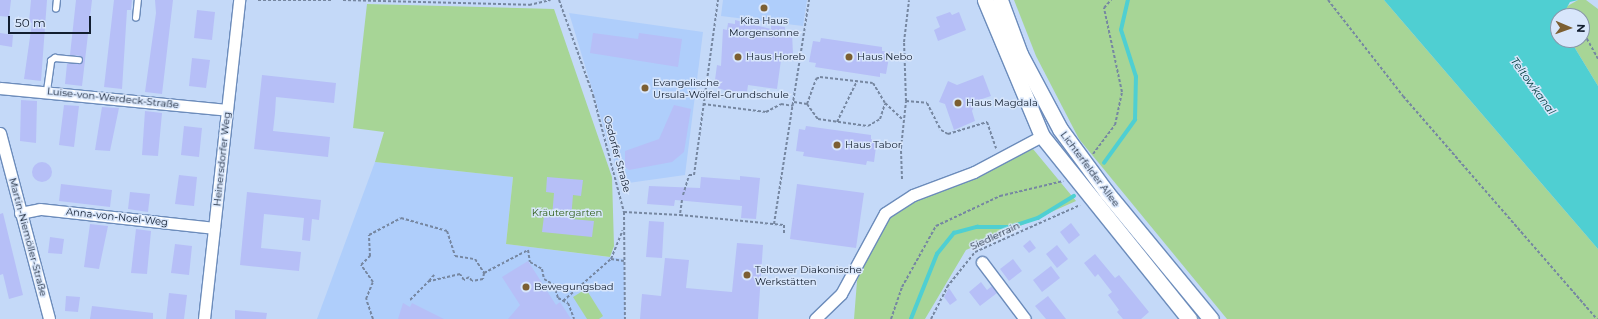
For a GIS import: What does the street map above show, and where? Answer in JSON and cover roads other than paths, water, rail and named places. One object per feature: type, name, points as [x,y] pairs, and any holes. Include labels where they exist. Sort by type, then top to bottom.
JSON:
[{"type":"main road","name":"Lichterfelder Allee","points":[[985,0],[1042,136],[1079,180],[1189,319]]},
{"type":"main road","name":"Lichterfelder Allee","points":[[1000,0],[1044,102],[1083,160],[1211,319]]},
{"type":"street","name":"Heinersdorfer Weg","points":[[204,319],[239,0]]},
{"type":"street","name":"Luise-von-Werdeck-Straße","points":[[0,88],[47,91],[227,110]]},
{"type":"street","name":"Martin-Niemöller-Straße","points":[[0,133],[49,319]]},
{"type":"street","points":[[815,319],[842,294],[885,213],[913,195],[1000,160],[1042,136]]},
{"type":"street","name":"Anna-von-Noel-Weg","points":[[20,213],[40,209],[214,228]]},
{"type":"street","points":[[982,262],[1025,319]]},
{"type":"lane","points":[[56,9],[57,0]]},
{"type":"lane","points":[[136,18],[138,0]]},
{"type":"lane","points":[[47,91],[51,61],[55,58],[79,60]]},
{"type":"water","name":"Teltowkanal","points":[[1384,0],[1578,0],[1570,2],[1567,8],[1550,8],[1550,48],[1575,48],[1598,86],[1598,249]]},
{"type":"waterway","points":[[1104,163],[1135,120],[1136,77],[1121,30],[1128,0]]},
{"type":"waterway","points":[[911,319],[937,254],[954,233],[977,227],[1010,227],[1038,218],[1074,196]]},
{"type":"place","name":"Kita Haus Morgensonne","points":[[764,8]]},
{"type":"place","name":"Haus Horeb","points":[[738,57]]},
{"type":"place","name":"Haus Nebo","points":[[849,57]]},
{"type":"place","name":"Evangelische Ursula-Wölfel-Grundschule","points":[[645,88]]},
{"type":"place","name":"Haus Magdala","points":[[958,103]]},
{"type":"place","name":"Haus Tabor","points":[[837,145]]},
{"type":"place","name":"Teltower Diakonische Werkstätten","points":[[747,275]]},
{"type":"place","name":"Bewegungsbad","points":[[526,287]]},
{"type":"park label","name":"Kräutergarten","points":[[567,213]]}]
